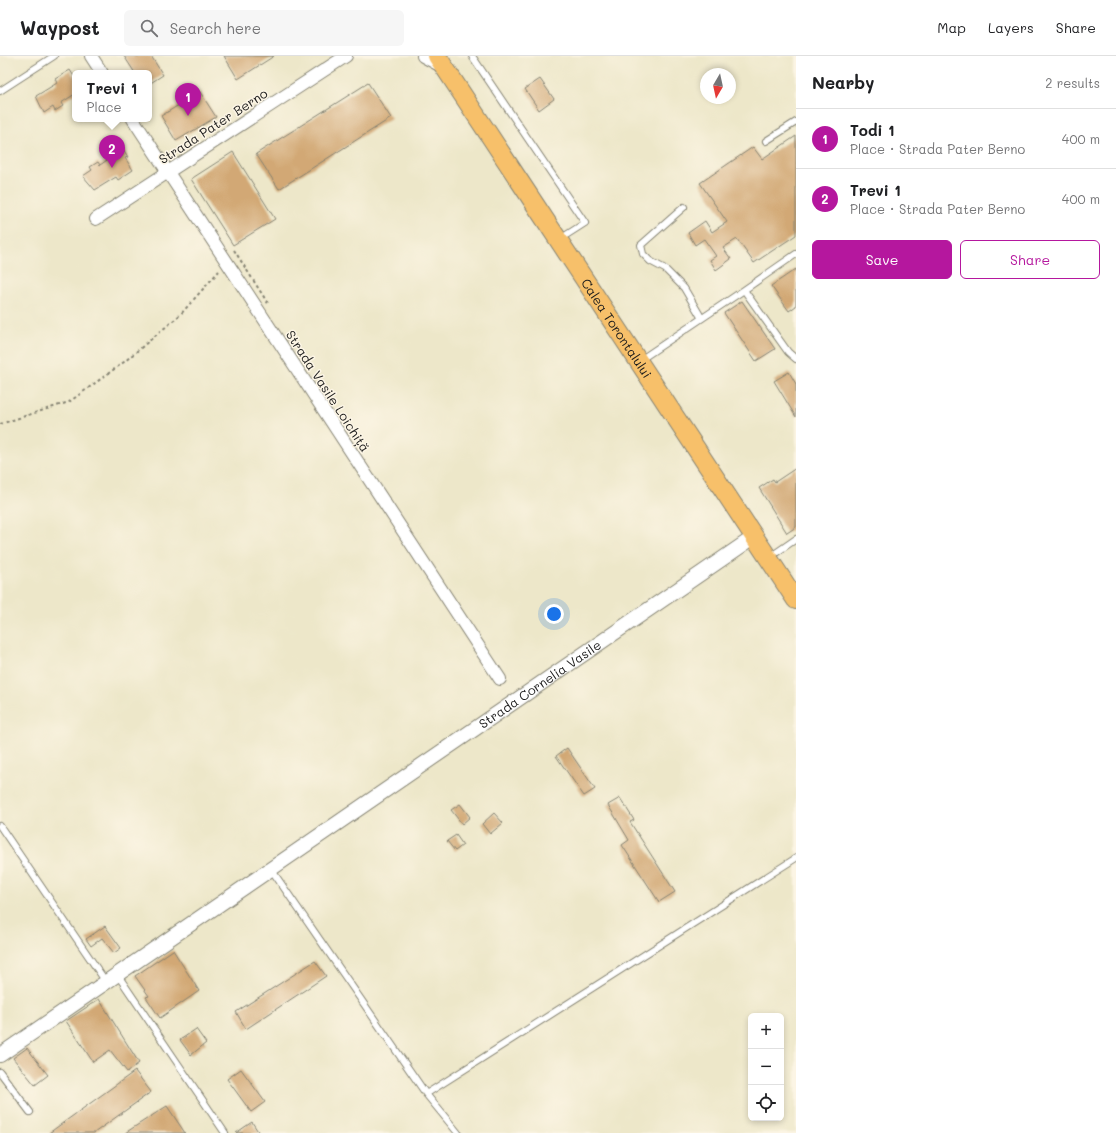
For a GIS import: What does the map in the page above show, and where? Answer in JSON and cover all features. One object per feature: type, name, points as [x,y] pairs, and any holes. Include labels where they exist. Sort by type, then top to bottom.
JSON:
[{"type":"main road","name":"Calea Torontalului","points":[[441,62],[796,600]]},
{"type":"street","points":[[91,56],[100,70]]},
{"type":"street","name":"Strada Pater Berno","points":[[96,219],[346,56]]},
{"type":"street","points":[[422,56],[441,62]]},
{"type":"street","name":"Strada Vasile Loichiță","points":[[134,122],[500,680]]},
{"type":"street","name":"Strada Cornelia Vasile","points":[[0,1055],[754,537]]},
{"type":"lane","points":[[0,91],[54,56]]},
{"type":"lane","points":[[472,56],[585,223],[559,240]]},
{"type":"lane","points":[[766,141],[796,122]]},
{"type":"lane","points":[[684,207],[640,245],[643,254],[650,261],[665,269],[684,288],[701,318]]},
{"type":"lane","points":[[639,360],[796,254]]},
{"type":"lane","points":[[744,290],[788,352],[796,359]]},
{"type":"lane","points":[[769,558],[796,539]]},
{"type":"lane","points":[[0,826],[106,982]]},
{"type":"lane","points":[[426,1094],[796,858]]},
{"type":"lane","points":[[271,869],[426,1094],[458,1133]]},
{"type":"lane","points":[[118,974],[226,1133]]},
{"type":"lane","points":[[0,1072],[30,1112]]},
{"type":"path","points":[[0,424],[69,402],[124,362],[180,315],[220,270],[228,265]]},
{"type":"building","points":[[124,56],[151,56],[163,75],[152,82],[152,70],[133,70]]},
{"type":"building","points":[[224,56],[274,56],[238,79]]},
{"type":"building","points":[[70,70],[72,73],[72,96],[61,103],[63,106],[55,111],[53,107],[44,113],[36,96],[57,83],[55,79]]},
{"type":"building","points":[[540,79],[554,99],[539,110],[525,89]]},
{"type":"building","points":[[368,83],[391,118],[279,189],[256,154]]},
{"type":"building","points":[[200,92],[216,117],[176,141],[161,116]]},
{"type":"building","points":[[796,136],[796,235],[754,263],[737,239],[723,248],[731,259],[716,270],[710,260],[716,256],[704,239],[695,245],[688,233],[705,221],[712,232],[727,222],[700,183],[753,147],[762,159]]},
{"type":"building","points":[[123,149],[128,157],[125,158],[133,170],[118,180],[116,177],[95,190],[83,176],[92,170],[90,167],[98,162],[100,165]]},
{"type":"building","points":[[233,152],[275,219],[233,245],[191,179]]},
{"type":"building","points":[[796,269],[796,306],[789,311],[771,286]]},
{"type":"building","points":[[742,301],[775,349],[756,361],[724,313]]},
{"type":"building","points":[[789,372],[796,384],[796,417],[774,381]]},
{"type":"building","points":[[796,468],[796,527],[787,533],[759,488],[773,479],[775,482]]},
{"type":"building","points":[[567,748],[595,789],[584,796],[556,756]]},
{"type":"building","points":[[620,798],[634,820],[630,822],[675,892],[659,902],[622,845],[629,840],[608,805]]},
{"type":"building","points":[[460,804],[470,817],[462,824],[451,810]]},
{"type":"building","points":[[494,813],[503,823],[490,834],[482,824]]},
{"type":"building","points":[[456,835],[463,845],[455,851],[447,841]]},
{"type":"building","points":[[105,926],[121,948],[114,953],[102,938],[91,946],[86,939]]},
{"type":"building","points":[[173,950],[199,991],[160,1018],[146,997],[149,996],[135,976]]},
{"type":"building","points":[[315,961],[326,976],[246,1029],[236,1012]]},
{"type":"building","points":[[99,999],[139,1063],[127,1072],[110,1050],[93,1062],[66,1021]]},
{"type":"building","points":[[196,1029],[206,1043],[191,1055],[180,1040]]},
{"type":"building","points":[[27,1048],[48,1075],[35,1085],[13,1058]]},
{"type":"building","points":[[241,1069],[265,1102],[251,1112],[227,1079]]},
{"type":"building","points":[[135,1071],[151,1092],[94,1133],[49,1133]]},
{"type":"building","points":[[167,1106],[185,1133],[125,1133]]},
{"type":"building","points":[[252,1122],[259,1133],[236,1133]]},
{"type":"place","name":"Todi 1","points":[[188,116]]},
{"type":"place","name":"Trevi 1","points":[[112,168]]}]
